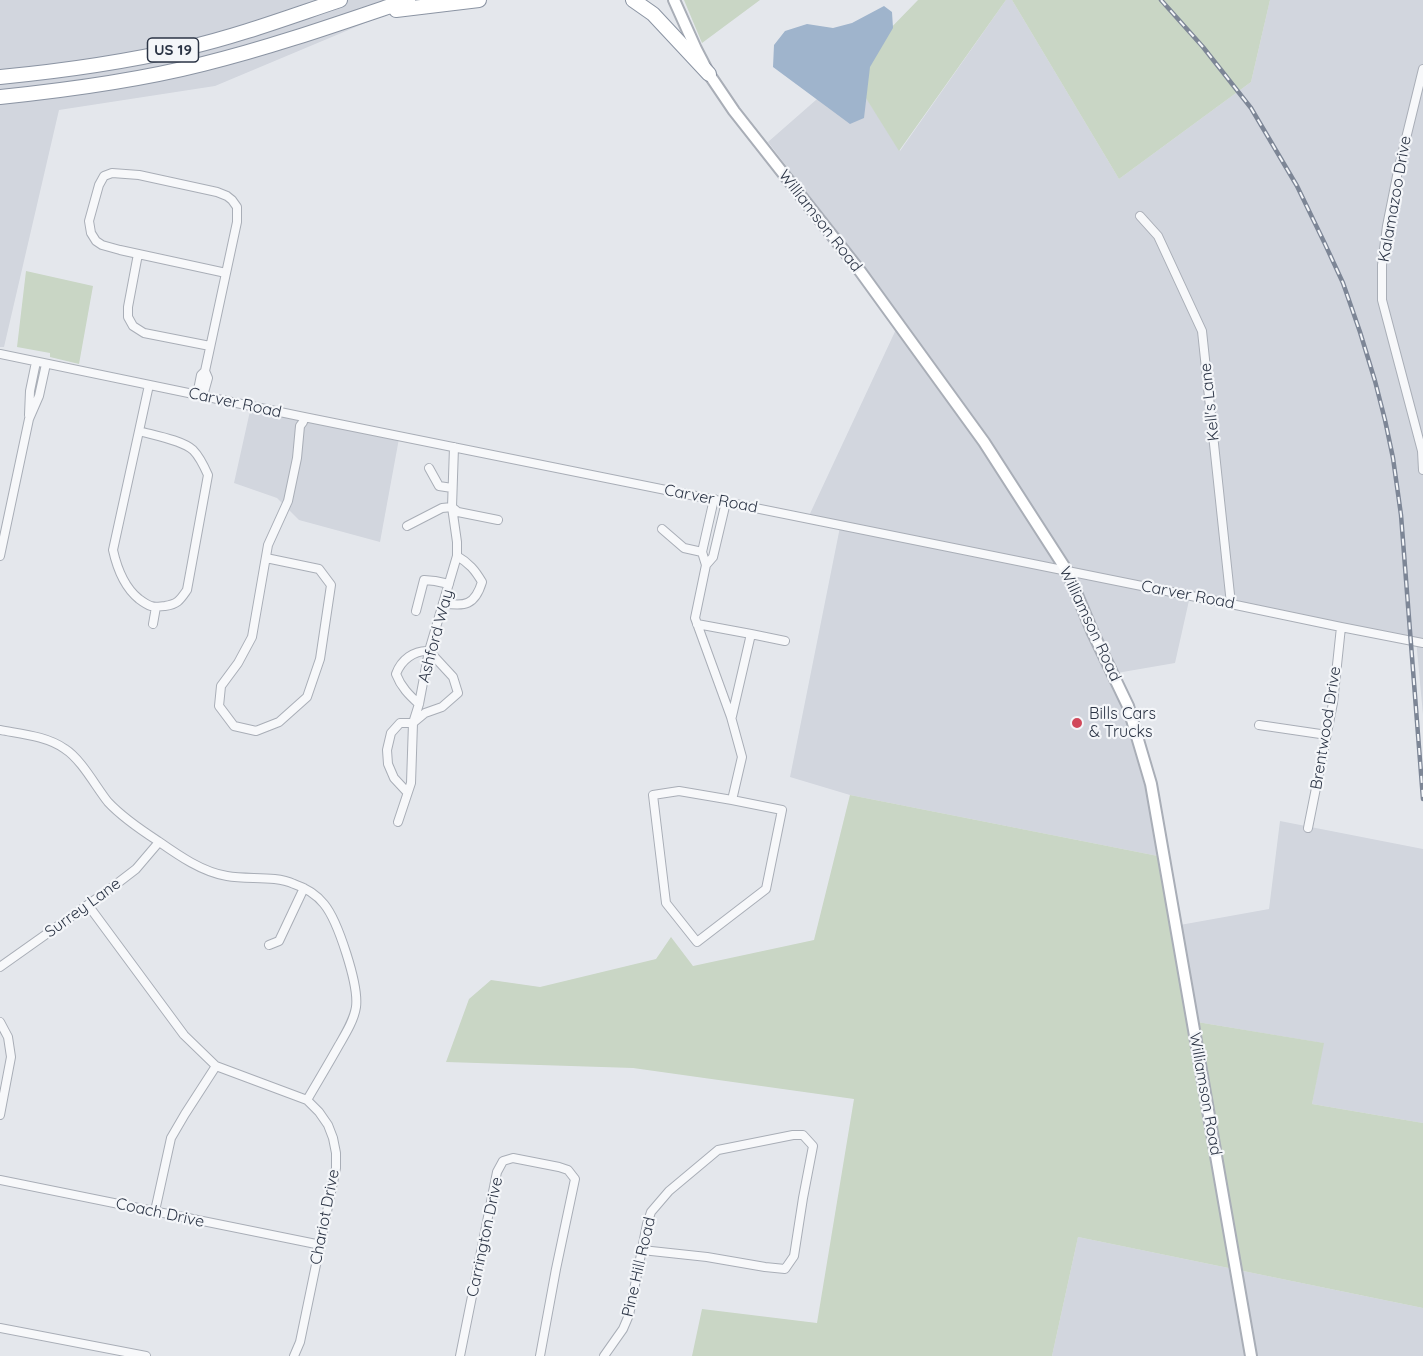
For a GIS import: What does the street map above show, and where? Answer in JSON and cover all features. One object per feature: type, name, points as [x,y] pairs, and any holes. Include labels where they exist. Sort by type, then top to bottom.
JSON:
[{"type":"highway","points":[[250,30],[315,0]]},
{"type":"highway","name":"US 19","points":[[0,77],[120,61],[188,47],[250,30],[340,0]]},
{"type":"highway","name":"US 19","points":[[0,97],[125,81],[201,65],[291,39],[408,0]]},
{"type":"highway","points":[[368,14],[479,0]]},
{"type":"highway","points":[[633,0],[653,14],[709,74]]},
{"type":"main road","name":"Williamson Road","points":[[674,0],[709,74],[734,111],[860,271],[984,442],[1067,571],[1093,633],[1128,706],[1150,784],[1251,1356]]},
{"type":"street","name":"Kalamazoo Drive","points":[[1423,69],[1387,226],[1382,300],[1422,451],[1423,470]]},
{"type":"street","points":[[200,396],[208,378],[204,371],[210,346],[226,273],[237,222],[237,207],[227,196],[217,192],[139,175],[112,173],[104,176],[99,184],[88,220],[91,233],[96,241],[102,245],[138,254],[226,273]]},
{"type":"street","name":"Kell's Lane","points":[[1140,216],[1158,236],[1202,331],[1231,604]]},
{"type":"street","points":[[138,254],[128,307],[128,316],[133,326],[144,333],[210,346]]},
{"type":"street","name":"Carver Road","points":[[0,354],[303,420],[454,447],[1423,643]]},
{"type":"street","points":[[0,556],[29,419],[30,392],[36,362]]},
{"type":"street","points":[[29,419],[39,396],[46,364]]},
{"type":"street","points":[[139,431],[167,438],[192,449],[202,461],[208,475],[187,590],[174,604],[156,607],[149,606],[135,596],[124,582],[113,550],[149,385]]},
{"type":"street","points":[[266,558],[319,569],[331,585],[320,659],[307,697],[279,722],[256,731],[234,726],[219,706],[221,686],[252,637],[268,545],[288,501],[299,442],[298,436],[303,420]]},
{"type":"street","name":"Ashford Way","points":[[398,822],[411,783],[412,723],[419,704],[429,651],[457,556],[452,507],[454,447]]},
{"type":"street","points":[[429,468],[439,486],[452,488]]},
{"type":"street","points":[[714,499],[702,552],[706,565],[695,618],[731,717],[741,758],[732,800]]},
{"type":"street","points":[[706,565],[713,557],[726,502]]},
{"type":"street","points":[[407,526],[442,508],[452,507],[458,512],[498,520]]},
{"type":"street","points":[[662,529],[684,548],[702,552]]},
{"type":"street","points":[[443,603],[457,605],[468,603],[478,595],[482,582],[468,562],[457,556]]},
{"type":"street","points":[[416,611],[424,579],[449,584]]},
{"type":"street","points":[[153,624],[156,607]]},
{"type":"street","points":[[697,624],[785,641]]},
{"type":"street","name":"Brentwood Drive","points":[[1308,828],[1333,703],[1341,627]]},
{"type":"street","points":[[731,717],[751,634]]},
{"type":"street","points":[[407,792],[394,778],[388,764],[387,750],[391,734],[400,723],[412,723],[425,713],[442,707],[458,693],[453,677],[429,651],[420,650],[400,665],[396,674],[407,694],[419,704]]},
{"type":"street","points":[[1258,725],[1327,735]]},
{"type":"street","points":[[0,730],[33,736],[68,750],[109,803],[128,820],[209,872],[241,878],[283,880],[316,894],[332,917],[343,945],[356,992],[356,1008],[349,1027],[307,1100]]},
{"type":"street","points":[[679,791],[732,800],[782,810],[766,890],[697,942],[666,903],[653,795],[679,791]]},
{"type":"street","name":"Surrey Lane","points":[[0,967],[136,869],[159,842]]},
{"type":"street","points":[[269,945],[279,941],[304,888]]},
{"type":"street","name":"Chariot Drive","points":[[88,905],[184,1035],[216,1066],[307,1100],[328,1125],[336,1152],[336,1168],[300,1342],[294,1356]]},
{"type":"street","points":[[0,1022],[8,1037],[11,1057],[0,1115]]},
{"type":"street","points":[[155,1211],[171,1138],[216,1066]]},
{"type":"street","name":"Pine Hill Road","points":[[604,1356],[623,1329],[629,1316],[647,1224],[651,1212],[669,1191],[718,1150],[793,1135],[803,1135],[813,1146],[794,1256],[785,1269],[642,1250]]},
{"type":"street","name":"Carrington Drive","points":[[460,1356],[497,1172],[503,1161],[513,1158],[568,1170],[575,1179],[540,1356]]},
{"type":"street","name":"Coach Drive","points":[[0,1180],[321,1245]]},
{"type":"street","points":[[0,1328],[146,1356]]},
{"type":"street","points":[[300,1342],[301,1356]]},
{"type":"shaded area","points":[[0,0],[420,0],[215,86],[59,110],[4,347],[0,347]]},
{"type":"shaded area","points":[[1006,0],[1012,0],[1119,179],[1251,82],[1270,0],[1423,0],[1423,715],[1416,639],[1190,596],[1175,663],[1111,674],[1152,784],[1163,857],[850,795],[790,777],[840,527],[807,520],[899,323],[840,236],[768,142],[849,71],[900,151]]},
{"type":"shaded area","points":[[252,402],[400,433],[380,542],[299,520],[277,498],[234,483]]},
{"type":"shaded area","points":[[1280,821],[1423,849],[1423,1123],[1312,1104],[1323,1043],[1191,1021],[1180,925],[1269,909]]},
{"type":"shaded area","points":[[1078,1237],[1423,1308],[1423,1356],[1052,1356]]},
{"type":"green space","points":[[684,0],[760,0],[702,43]]},
{"type":"green space","points":[[918,0],[1006,0],[899,151],[849,71]]},
{"type":"green space","points":[[1012,0],[1270,0],[1251,82],[1119,179]]},
{"type":"green space","points":[[26,271],[93,286],[79,364],[50,357],[50,353],[17,347]]},
{"type":"green space","points":[[850,795],[1163,857],[1191,1021],[1324,1043],[1312,1104],[1423,1123],[1423,1308],[1078,1237],[1052,1356],[692,1356],[702,1309],[817,1323],[854,1099],[633,1068],[446,1062],[469,999],[491,980],[540,987],[656,959],[671,937],[693,966],[814,940]]},
{"type":"water","points":[[884,6],[892,12],[893,28],[870,67],[864,118],[850,124],[773,67],[774,45],[785,31],[807,24],[833,28],[852,23]]},
{"type":"railway","points":[[1161,0],[1203,47],[1251,108],[1297,186],[1343,283],[1360,332],[1385,420],[1401,515],[1423,799]]},
{"type":"place","name":"Bills Cars & Trucks","points":[[1077,723]]}]
